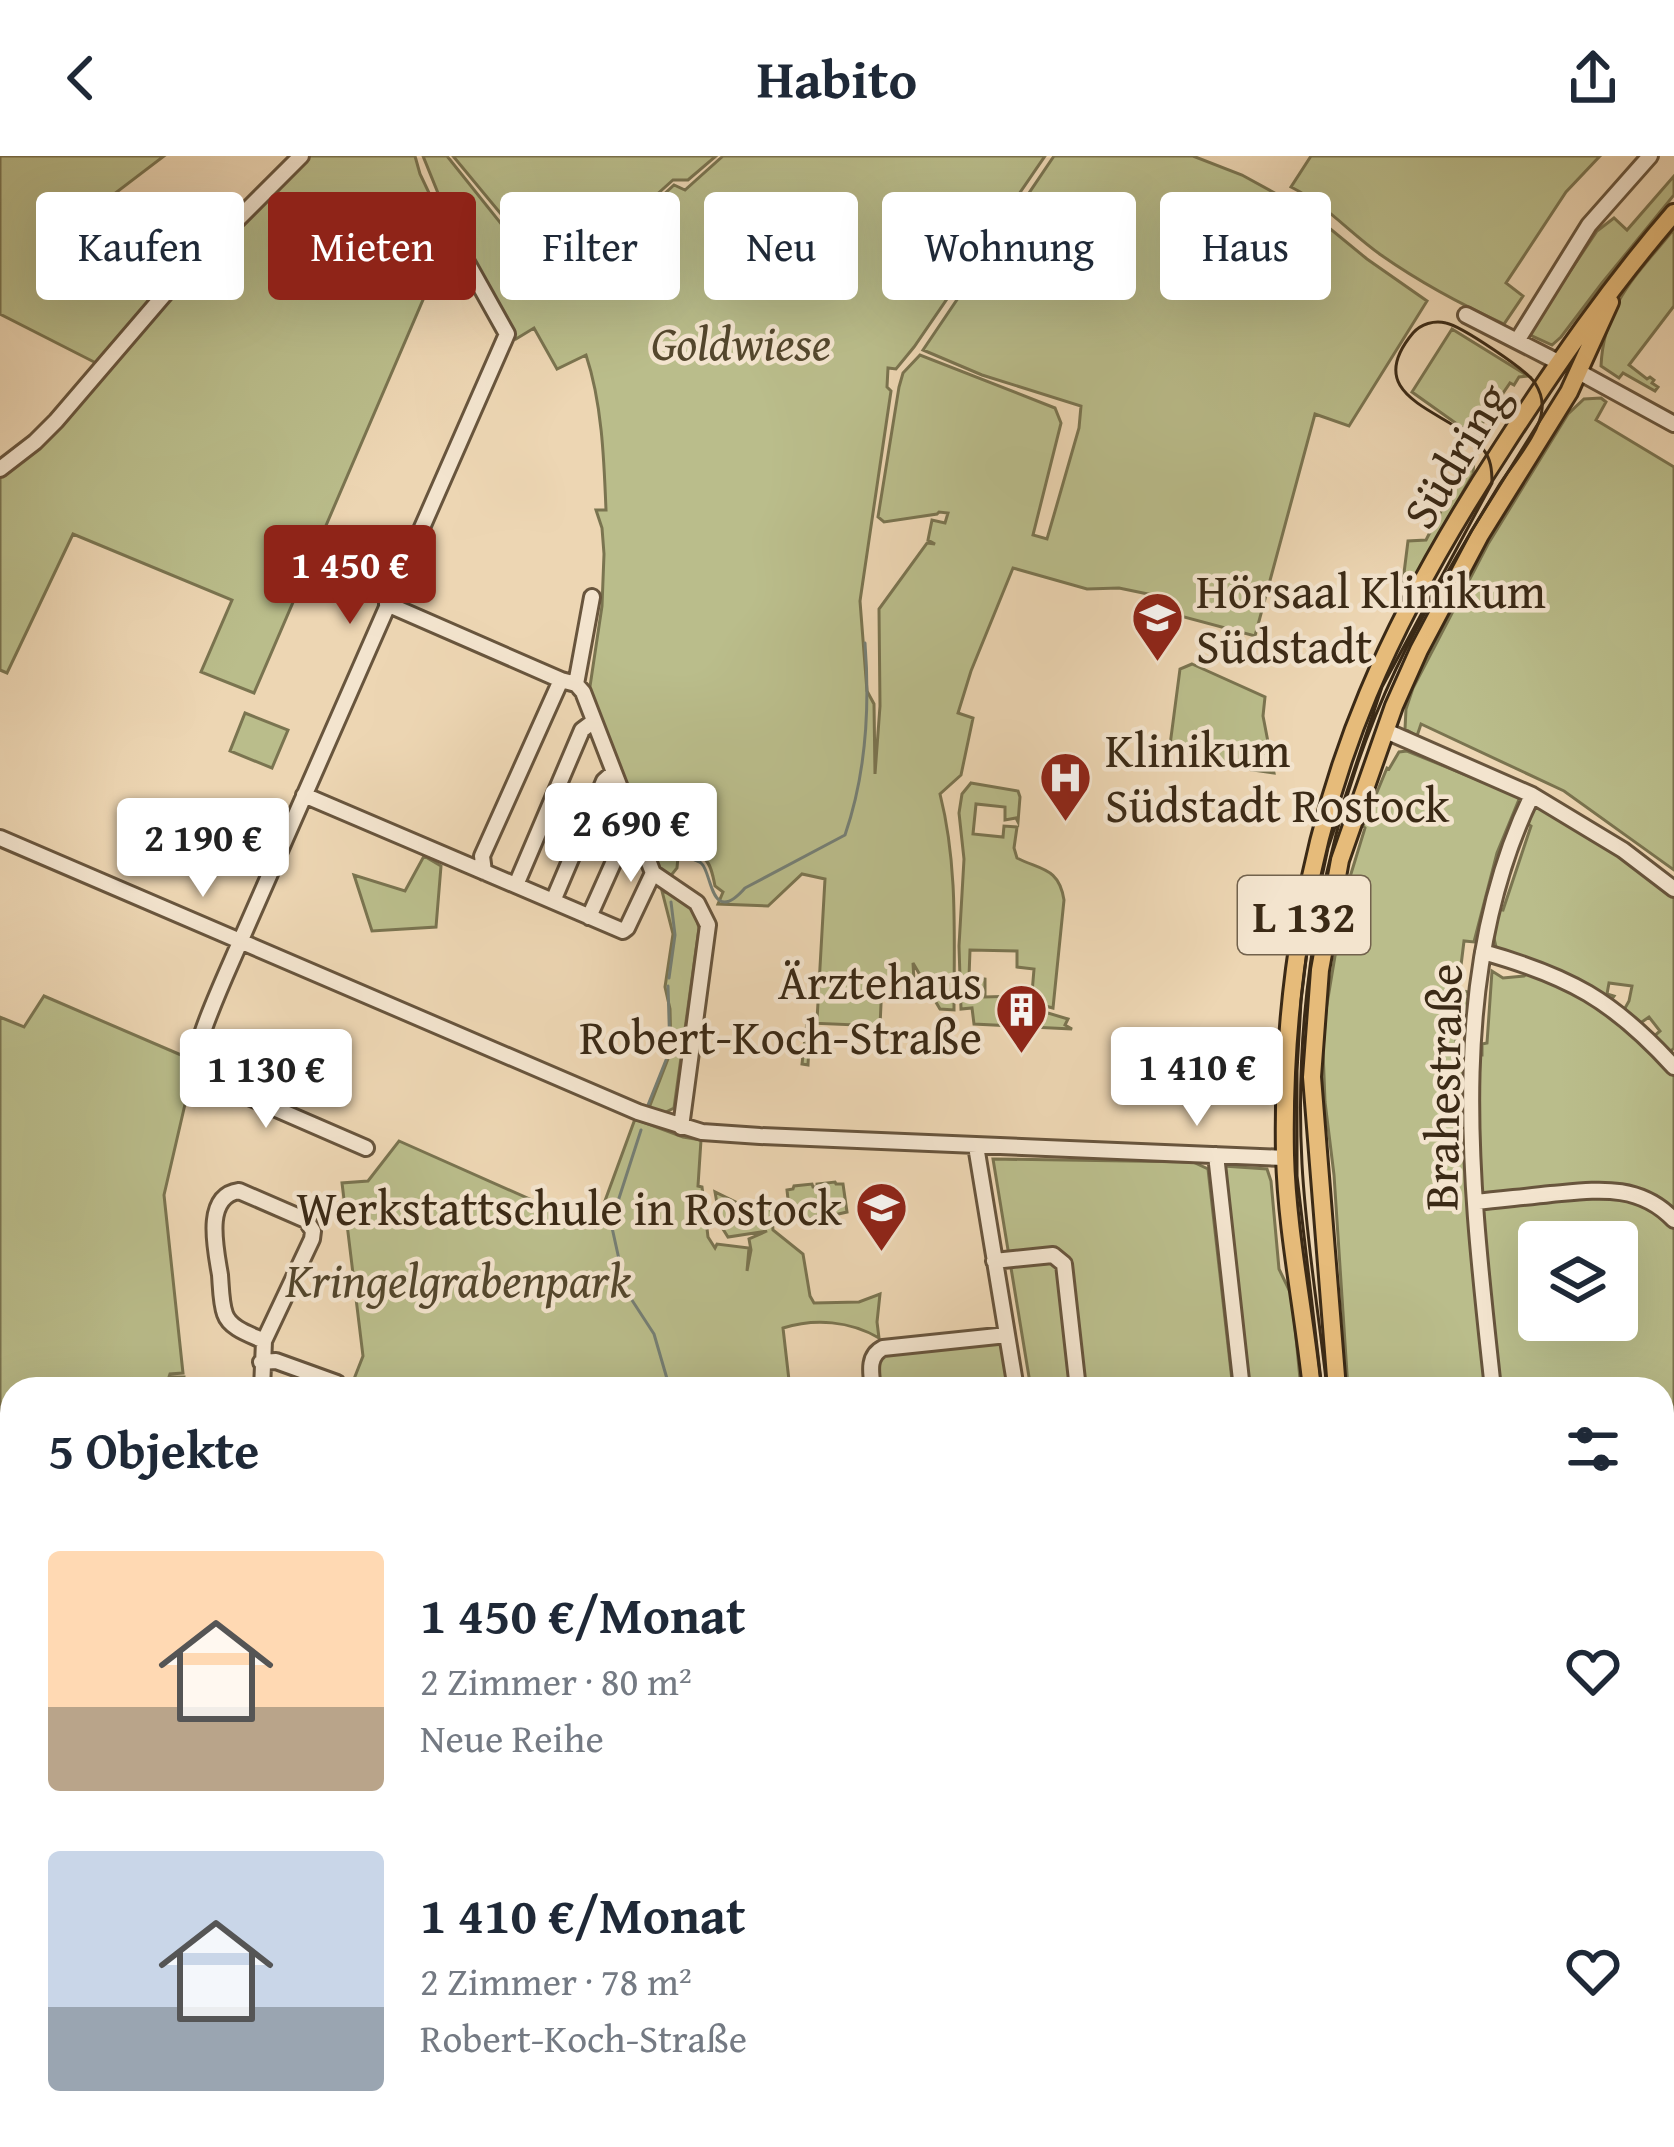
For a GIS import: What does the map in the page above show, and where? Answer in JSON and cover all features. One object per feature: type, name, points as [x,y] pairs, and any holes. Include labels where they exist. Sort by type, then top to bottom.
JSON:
[{"type":"main road","name":"Südring","points":[[1311,1377],[1285,1158],[1287,1060],[1297,953],[1326,815],[1385,655],[1440,553],[1558,362],[1674,213]]},
{"type":"main road","name":"Südring","points":[[1335,1377],[1312,1063],[1325,929],[1340,860],[1403,684],[1480,535],[1580,372],[1624,274]]},
{"type":"main road","name":"Südring","points":[[1558,362],[1580,372]]},
{"type":"main road","points":[[1358,719],[1386,730]]},
{"type":"main road","points":[[1285,1158],[1318,1159]]},
{"type":"street","points":[[0,469],[56,421],[176,281],[301,156]]},
{"type":"street","name":"Südring","points":[[1517,341],[1589,225],[1649,156]]},
{"type":"street","points":[[366,1148],[205,1078],[197,1069],[196,1057],[240,942],[507,334],[476,278]]},
{"type":"street","name":"Südring","points":[[1466,315],[1558,362]]},
{"type":"street","points":[[1580,372],[1674,424]]},
{"type":"street","points":[[484,872],[482,856],[568,682],[592,597]]},
{"type":"street","points":[[387,604],[568,682],[594,721],[653,874],[698,903],[708,926],[681,1126]]},
{"type":"street","points":[[516,885],[582,730],[594,721]]},
{"type":"street","points":[[1386,730],[1532,795],[1623,850],[1674,889]]},
{"type":"street","points":[[553,901],[604,781],[614,772]]},
{"type":"street","points":[[304,795],[615,928],[627,928],[653,874]]},
{"type":"street","name":"Brahestraße","points":[[1492,1377],[1476,1227],[1475,1000],[1506,856],[1532,795]]},
{"type":"street","points":[[589,917],[627,832],[634,826]]},
{"type":"street","points":[[0,838],[638,1112],[681,1126],[734,1135],[1285,1158]]},
{"type":"street","points":[[1483,952],[1581,988],[1643,1034],[1674,1066]]},
{"type":"street","points":[[976,1146],[1014,1377]]},
{"type":"street","points":[[1216,1155],[1241,1377]]},
{"type":"street","points":[[1476,1202],[1615,1190],[1657,1204],[1674,1220]]},
{"type":"street","points":[[262,1377],[264,1341],[313,1231],[306,1220],[232,1191],[225,1194],[214,1228],[225,1314],[234,1326],[264,1341]]},
{"type":"street","points":[[994,1261],[1054,1255],[1064,1264],[1077,1377]]},
{"type":"street","points":[[872,1377],[871,1358],[883,1348],[1007,1335]]},
{"type":"street","points":[[261,1362],[277,1361],[321,1377]]},
{"type":"green space","points":[[0,156],[164,156],[117,192],[36,192],[36,300],[156,300],[98,364],[0,314]]},
{"type":"green space","points":[[307,156],[415,156],[429,192],[271,192]]},
{"type":"green space","points":[[423,156],[447,156],[476,192],[438,192]]},
{"type":"green space","points":[[453,156],[716,156],[688,180],[673,180],[660,192],[500,192],[500,213]]},
{"type":"green space","name":"Goldwiese","points":[[723,156],[1045,156],[1020,192],[882,192],[882,300],[946,300],[896,369],[888,368],[891,391],[860,601],[867,691],[874,704],[875,774],[879,609],[927,543],[935,544],[928,540],[932,520],[945,523],[948,513],[884,522],[878,517],[903,373],[920,355],[1055,408],[1061,423],[1033,535],[1047,539],[1081,406],[982,375],[923,350],[957,300],[1136,300],[1136,192],[1030,192],[1054,156],[1193,156],[1273,192],[1160,192],[1160,300],[1331,300],[1331,229],[1427,301],[1349,426],[1315,414],[1255,636],[1169,613],[1172,599],[1119,588],[1087,589],[1013,568],[958,713],[973,718],[961,775],[940,794],[952,875],[954,1010],[940,1009],[913,963],[914,981],[882,982],[880,1026],[810,1023],[808,1065],[802,1064],[807,1022],[817,1020],[825,879],[802,874],[768,906],[718,904],[723,892],[701,857],[678,857],[669,878],[660,871],[589,693],[604,554],[596,510],[606,510],[599,412],[591,373],[586,355],[557,369],[534,328],[516,339],[476,270],[476,192],[500,222],[500,300],[680,300],[680,192],[666,192],[674,185],[685,190]]},
{"type":"green space","points":[[1311,156],[1600,156],[1566,192],[1506,283],[1523,296],[1504,324],[1441,292],[1370,246],[1331,215],[1331,192],[1299,192],[1291,187]]},
{"type":"green space","points":[[1674,176],[1674,195],[1561,337],[1552,345],[1528,334],[1597,231],[1614,218],[1627,230]]},
{"type":"green space","points":[[268,195],[268,300],[423,300],[254,693],[201,672],[232,600],[73,534],[7,673],[0,670],[0,474],[164,300],[244,300],[244,219]]},
{"type":"green space","points":[[1674,229],[1674,306],[1629,365],[1654,380],[1655,391],[1601,366],[1603,344],[1625,291]]},
{"type":"green space","points":[[1452,329],[1528,376],[1510,383],[1478,430],[1482,433],[1478,439],[1412,392]]},
{"type":"green space","points":[[1584,399],[1606,402],[1596,420],[1674,467],[1674,870],[1564,791],[1421,724],[1417,736],[1405,729],[1413,688],[1488,544],[1568,414]]},
{"type":"green space","points":[[1472,458],[1473,474],[1409,587],[1403,581],[1408,541],[1426,540]]},
{"type":"green space","points":[[1192,664],[1265,697],[1263,716],[1274,773],[1219,765],[1210,757],[1181,754],[1170,745],[1180,669]]},
{"type":"green space","points":[[245,713],[288,730],[272,768],[230,751]]},
{"type":"green space","points":[[1407,751],[1520,797],[1497,853],[1474,942],[1464,941],[1458,990],[1468,992],[1467,1012],[1456,1012],[1456,1054],[1482,1055],[1492,971],[1503,978],[1530,971],[1587,994],[1674,1071],[1674,1377],[1347,1377],[1323,1050],[1346,890],[1363,826],[1387,768],[1399,752]]},
{"type":"green space","points":[[971,783],[1018,791],[1018,822],[1016,818],[1005,820],[1005,807],[976,804],[973,834],[1003,837],[1004,826],[1017,827],[1017,858],[1053,875],[1064,900],[1053,1008],[1030,1002],[1034,969],[1017,967],[1017,951],[970,950],[969,977],[985,979],[985,997],[1020,996],[1031,1008],[1068,1019],[1065,1025],[1072,1029],[974,1024],[972,1008],[961,1009],[964,859],[959,813],[962,794]]},
{"type":"green space","points":[[1535,803],[1620,854],[1674,897],[1674,1048],[1668,1054],[1652,1038],[1660,1031],[1649,1017],[1639,1024],[1624,1010],[1632,986],[1609,983],[1607,994],[1614,996],[1609,1003],[1497,951],[1496,909],[1503,910],[1531,826],[1525,822]]},
{"type":"green space","points":[[424,856],[441,866],[436,927],[372,931],[354,875],[405,891]]},
{"type":"green space","points":[[662,891],[686,904],[699,928],[674,1108],[664,1113],[649,1108],[671,1051],[665,987],[673,934]]},
{"type":"green space","points":[[44,996],[195,1061],[164,1195],[183,1373],[169,1377],[0,1377],[0,1017],[24,1027]]},
{"type":"green space","name":"Kringelgrabenpark","points":[[635,1119],[701,1140],[698,1186],[702,1187],[708,1237],[715,1248],[717,1244],[749,1248],[747,1271],[751,1250],[749,1239],[767,1231],[728,1237],[721,1226],[715,1192],[746,1207],[771,1207],[773,1230],[803,1254],[814,1303],[859,1302],[880,1294],[879,1338],[832,1323],[783,1328],[789,1377],[355,1377],[363,1356],[342,1183],[368,1181],[399,1141],[595,1228]]},
{"type":"green space","points":[[993,1159],[1193,1162],[1208,1169],[1232,1377],[1029,1377]]},
{"type":"green space","points":[[1223,1166],[1267,1169],[1279,1269],[1292,1296],[1300,1377],[1245,1377]]},
{"type":"green space","points":[[843,1184],[847,1212],[790,1218],[787,1190]]},
{"type":"green space","points":[[997,1341],[1008,1377],[877,1377],[881,1352]]},
{"type":"waterway","points":[[693,859],[702,864],[714,894],[725,902],[845,835],[865,740],[865,643]]},
{"type":"waterway","points":[[669,978],[675,935],[671,902]]},
{"type":"waterway","points":[[668,986],[670,1052]]},
{"type":"waterway","points":[[648,1105],[666,1060]]},
{"type":"waterway","points":[[641,1130],[611,1223],[626,1291],[654,1334],[667,1377]]},
{"type":"tram line","points":[[1321,1377],[1297,1176],[1297,1071],[1308,943],[1328,848],[1382,687],[1492,483],[1483,449],[1415,402],[1396,374],[1399,356],[1413,333],[1441,322],[1479,340],[1529,377],[1540,392],[1542,409],[1531,439],[1458,554],[1396,669],[1350,786],[1319,910],[1309,974],[1301,1101],[1306,1220],[1326,1377]]},
{"type":"place","name":"Hörsaal Klinikum Südstadt","points":[[1157,664]]},
{"type":"place","name":"Klinikum Südstadt Rostock","points":[[1066,823]]},
{"type":"place","name":"Ärztehaus Robert-Koch-Straße","points":[[1021,1055]]},
{"type":"place","name":"Werkstattschule in Rostock","points":[[881,1253]]}]
